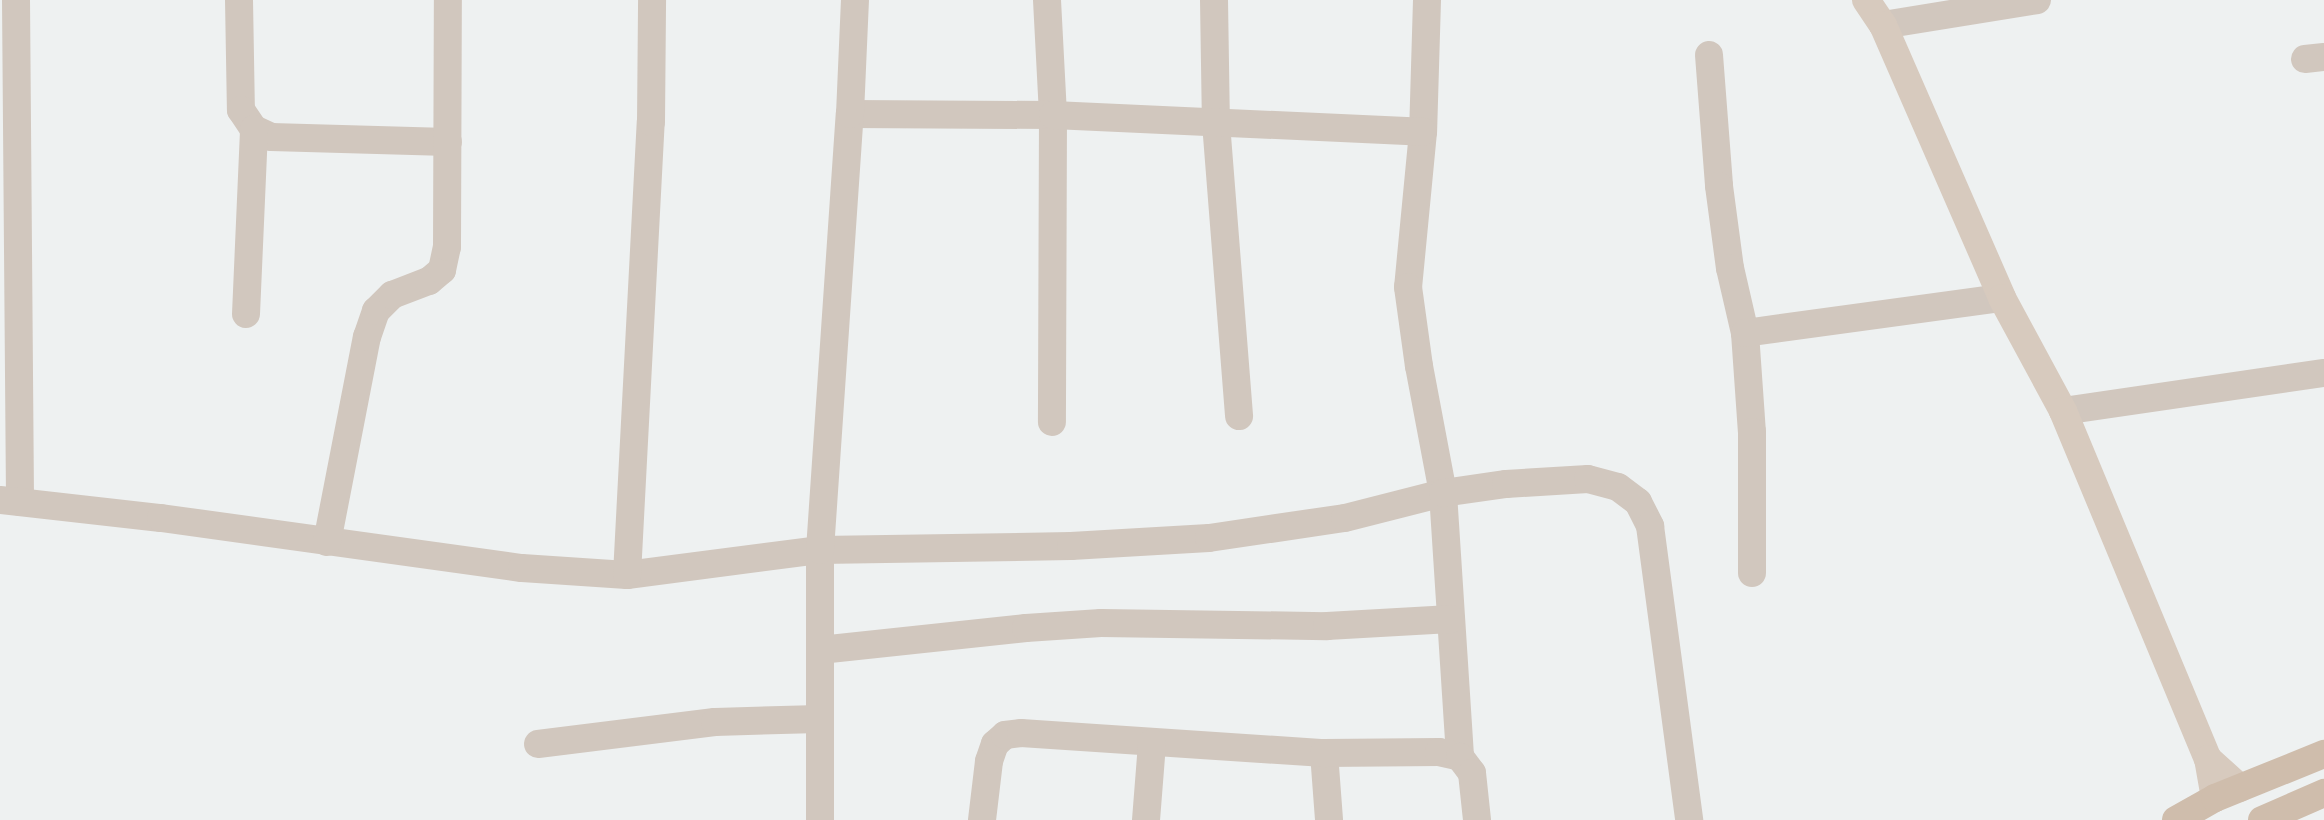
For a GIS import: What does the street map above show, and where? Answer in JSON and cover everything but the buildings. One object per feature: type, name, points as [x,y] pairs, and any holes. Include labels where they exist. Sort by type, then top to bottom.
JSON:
[{"type":"main road","points":[[2176,820],[2220,809],[2240,788],[2324,754]]},
{"type":"main road","points":[[2240,788],[2254,820]]},
{"type":"main road","points":[[2262,820],[2324,793]]},
{"type":"street","points":[[239,0],[241,110],[254,130],[271,137],[448,142]]},
{"type":"street","points":[[327,542],[368,337],[376,311],[392,294],[429,281],[442,270],[447,247],[448,0]]},
{"type":"street","points":[[628,575],[651,122],[652,0]]},
{"type":"street","points":[[820,820],[820,550],[850,114],[855,0]]},
{"type":"street","points":[[1047,0],[1053,115],[1052,422]]},
{"type":"street","points":[[1214,0],[1216,123],[1239,416]]},
{"type":"street","points":[[1427,0],[1423,132],[1408,287],[1419,366],[1443,493],[1460,757],[1472,773],[1477,820]]},
{"type":"street","points":[[1866,0],[1883,25],[2002,298],[2063,411],[2208,759],[2220,809]]},
{"type":"street","points":[[1883,25],[2037,0]]},
{"type":"street","points":[[11,8],[10,501],[161,518],[522,568],[628,575],[820,550],[1070,546],[1209,538],[1345,518],[1443,493],[1506,484],[1588,479],[1618,487],[1638,502],[1650,526],[1689,820]]},
{"type":"street","points":[[1710,55],[1719,186],[1730,268],[1745,333],[1752,432],[1752,573]]},
{"type":"street","points":[[850,114],[1053,115],[1423,132]]},
{"type":"street","points":[[246,314],[254,130]]},
{"type":"street","points":[[1745,333],[2002,298]]},
{"type":"street","points":[[2063,411],[2324,372]]},
{"type":"street","points":[[820,650],[1026,628],[1101,623],[1327,626],[1451,619]]},
{"type":"street","points":[[538,744],[715,722],[820,719]]},
{"type":"street","points":[[982,820],[989,761],[995,744],[1005,735],[1021,733],[1324,753],[1439,752],[1460,757]]},
{"type":"street","points":[[1146,820],[1152,743]]},
{"type":"street","points":[[1324,753],[1329,820]]},
{"type":"street","points":[[2208,759],[2240,788]]}]
